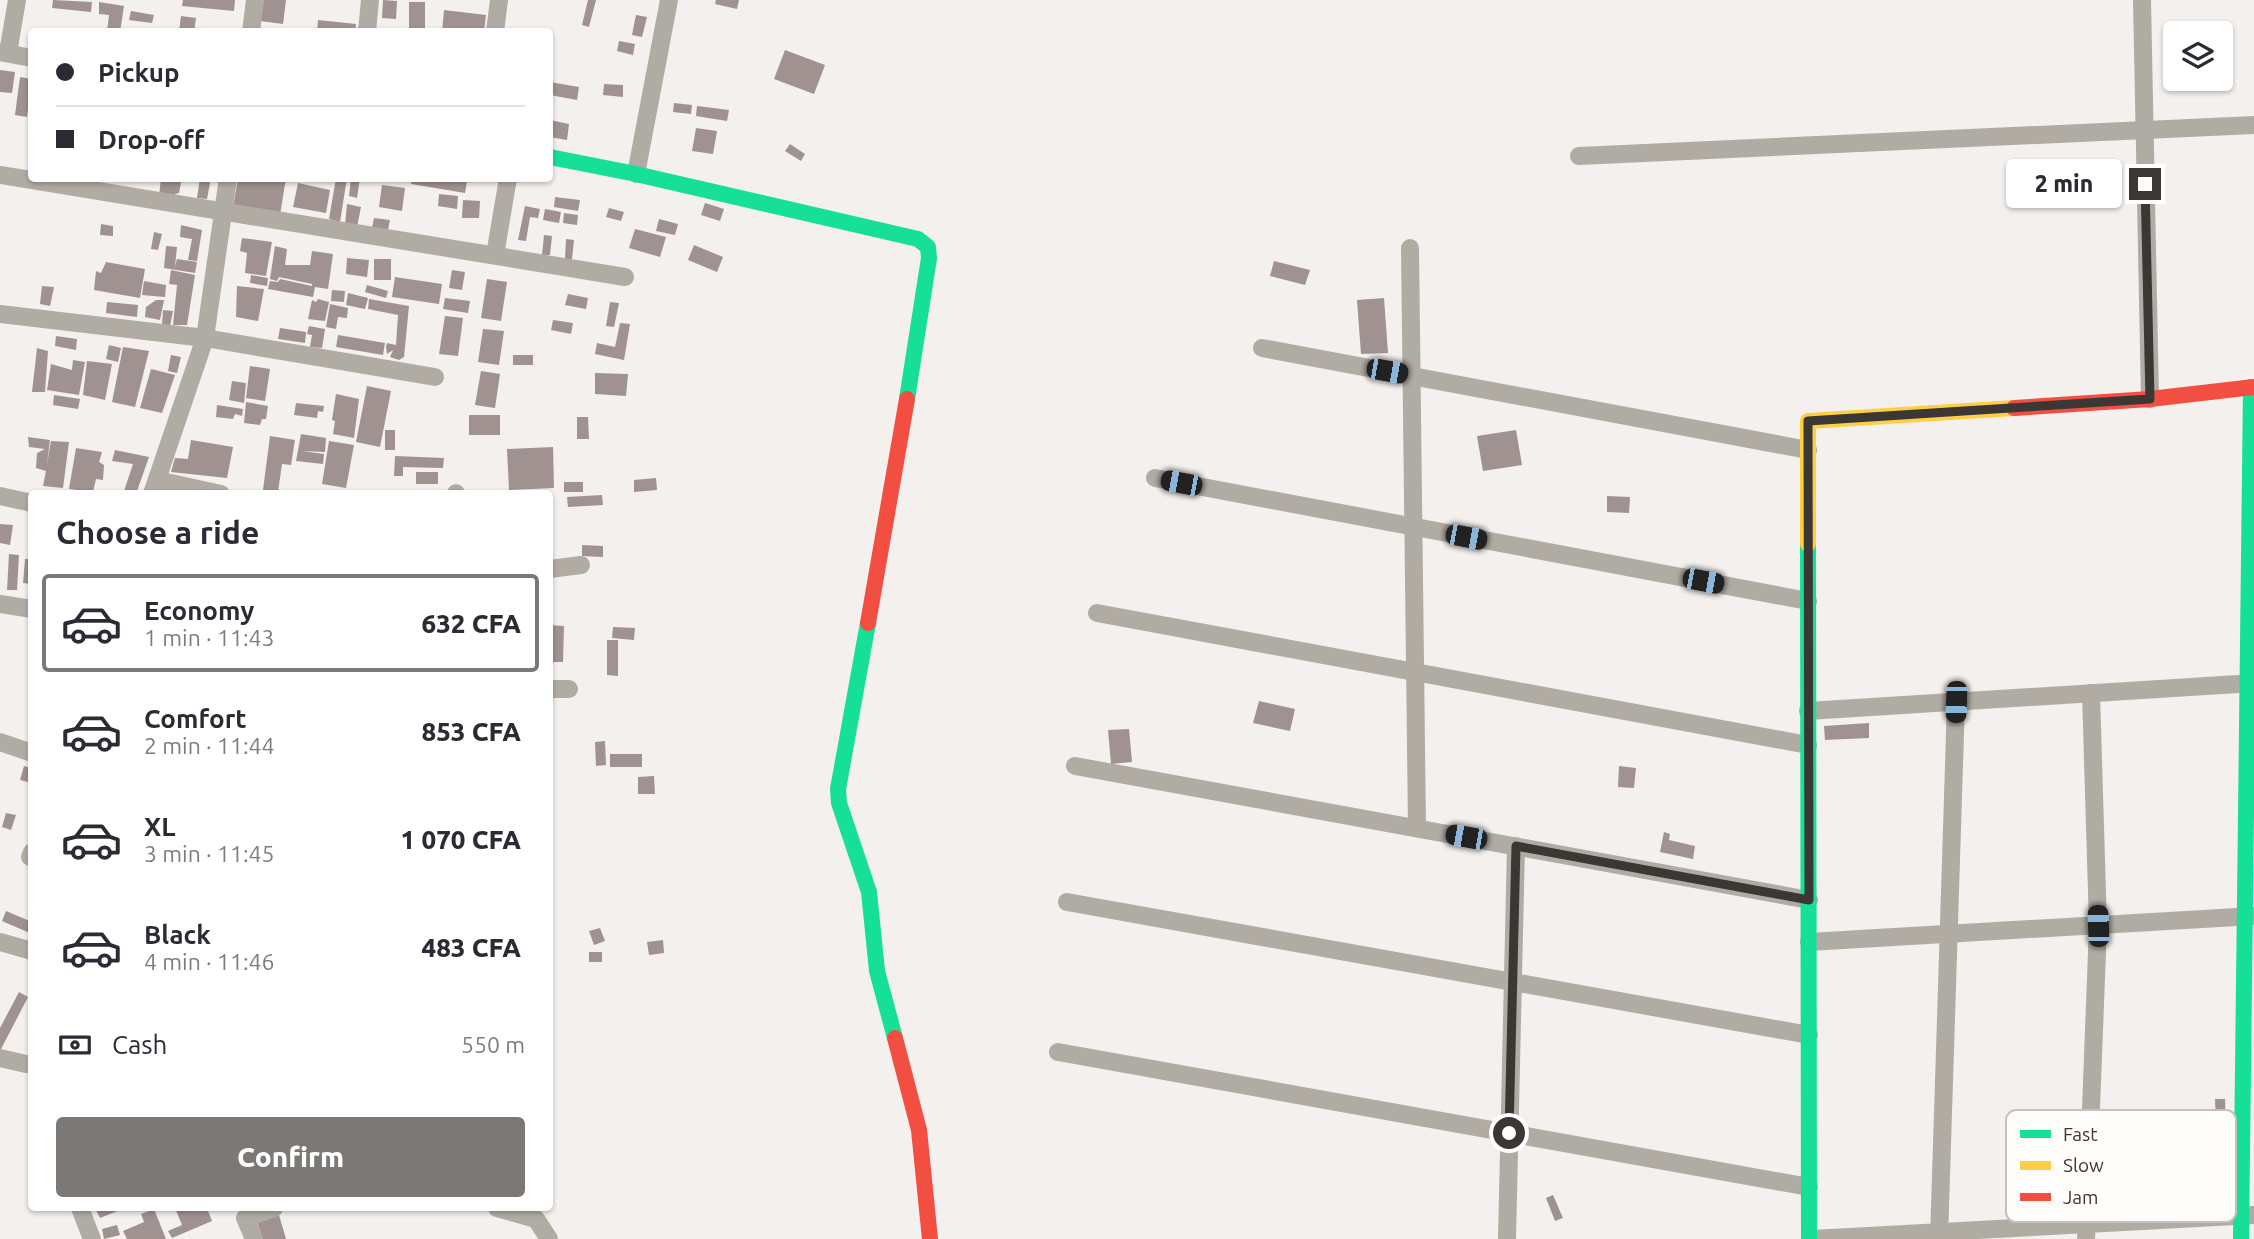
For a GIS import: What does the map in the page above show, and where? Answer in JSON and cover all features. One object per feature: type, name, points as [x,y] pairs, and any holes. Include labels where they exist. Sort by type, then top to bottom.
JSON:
[{"type":"street","points":[[18,0],[4,53],[28,57]]},
{"type":"street","points":[[252,28],[256,0]]},
{"type":"street","points":[[367,28],[370,0]]},
{"type":"street","points":[[496,28],[499,0]]},
{"type":"street","points":[[636,174],[669,0]]},
{"type":"street","points":[[2142,0],[2150,399]]},
{"type":"street","points":[[1579,156],[2254,125]]},
{"type":"street","points":[[553,158],[918,239],[928,247],[929,258],[892,491],[838,789],[839,803],[869,892],[877,971],[919,1130],[930,1239]]},
{"type":"street","points":[[0,175],[28,180]]},
{"type":"street","points":[[44,182],[625,277]]},
{"type":"street","points":[[183,490],[155,487],[205,338],[228,182]]},
{"type":"street","points":[[495,255],[507,182]]},
{"type":"street","points":[[1410,248],[1417,828]]},
{"type":"street","points":[[0,314],[205,338],[435,377]]},
{"type":"street","points":[[1262,348],[1808,450]]},
{"type":"street","points":[[2187,1222],[2086,1232],[1811,1239],[1808,421],[2150,399],[2252,387],[2247,1216],[2241,1239]]},
{"type":"street","points":[[1155,478],[1808,601]]},
{"type":"street","points":[[0,496],[28,502]]},
{"type":"street","points":[[553,569],[581,565]]},
{"type":"street","points":[[0,604],[28,608]]},
{"type":"street","points":[[1097,613],[1808,745]]},
{"type":"street","points":[[1808,711],[2251,683]]},
{"type":"street","points":[[553,689],[569,690]]},
{"type":"street","points":[[2091,693],[2098,926],[2091,1110]]},
{"type":"street","points":[[1939,1236],[1956,702]]},
{"type":"street","points":[[0,742],[28,752]]},
{"type":"street","points":[[1075,766],[1809,900]]},
{"type":"street","points":[[1507,1239],[1516,846]]},
{"type":"street","points":[[1067,902],[1809,1035]]},
{"type":"street","points":[[1809,942],[2249,917]]},
{"type":"street","points":[[0,942],[28,950]]},
{"type":"street","points":[[1058,1052],[1809,1187]]},
{"type":"street","points":[[0,1058],[28,1069]]},
{"type":"street","points":[[81,1211],[92,1239]]},
{"type":"street","points":[[508,1211],[536,1219],[549,1239]]},
{"type":"street","points":[[242,1213],[254,1239]]},
{"type":"building","points":[[53,0],[92,2],[91,12],[52,8]]},
{"type":"building","points":[[183,0],[235,0],[234,11],[182,6]]},
{"type":"building","points":[[263,0],[286,0],[283,24],[260,21]]},
{"type":"building","points":[[383,0],[397,1],[396,19],[382,18]]},
{"type":"building","points":[[588,0],[596,0],[589,27],[582,25]]},
{"type":"building","points":[[716,0],[739,0],[737,9],[715,4]]},
{"type":"building","points":[[99,2],[124,6],[121,28],[107,28],[109,15],[99,14]]},
{"type":"building","points":[[409,2],[425,2],[425,28],[409,28]]},
{"type":"building","points":[[444,10],[486,15],[484,28],[442,28]]},
{"type":"building","points":[[131,11],[154,15],[152,23],[129,20]]},
{"type":"building","points":[[636,15],[647,17],[642,37],[632,35]]},
{"type":"building","points":[[181,16],[196,18],[195,28],[180,28]]},
{"type":"building","points":[[318,20],[356,24],[356,28],[317,28]]},
{"type":"building","points":[[619,41],[635,44],[633,55],[617,51]]},
{"type":"building","points":[[785,50],[825,65],[814,94],[774,79]]},
{"type":"building","points":[[0,70],[15,72],[12,93],[0,92]]},
{"type":"building","points":[[20,77],[28,78],[27,117],[15,115]]},
{"type":"building","points":[[553,83],[579,87],[577,100],[553,96]]},
{"type":"building","points":[[604,84],[623,85],[623,97],[603,95]]},
{"type":"building","points":[[674,103],[692,105],[691,114],[673,112]]},
{"type":"building","points":[[697,106],[729,110],[727,121],[696,116]]},
{"type":"building","points":[[553,121],[569,124],[567,140],[553,138]]},
{"type":"building","points":[[696,128],[717,131],[713,154],[692,151]]},
{"type":"building","points":[[790,144],[805,154],[801,161],[785,151]]},
{"type":"building","points":[[161,182],[181,182],[179,193],[175,194],[174,198],[159,197]]},
{"type":"building","points":[[199,182],[210,182],[207,199],[197,198]]},
{"type":"building","points":[[237,182],[285,182],[280,215],[233,207]]},
{"type":"building","points":[[335,182],[346,182],[340,222],[329,219]]},
{"type":"building","points":[[351,182],[359,182],[357,198],[349,196]]},
{"type":"building","points":[[411,182],[467,182],[465,193]]},
{"type":"building","points":[[298,183],[330,190],[326,213],[293,207]]},
{"type":"building","points":[[382,185],[405,188],[402,211],[379,207]]},
{"type":"building","points":[[439,194],[458,196],[457,209],[438,206]]},
{"type":"building","points":[[555,197],[580,200],[578,211],[554,207]]},
{"type":"building","points":[[463,200],[480,201],[479,218],[462,218]]},
{"type":"building","points":[[705,203],[724,209],[720,221],[701,215]]},
{"type":"building","points":[[347,204],[361,207],[357,227],[345,225]]},
{"type":"building","points":[[525,206],[540,209],[538,218],[530,217],[526,241],[518,240]]},
{"type":"building","points":[[609,208],[624,212],[621,221],[606,217]]},
{"type":"building","points":[[545,209],[561,212],[559,223],[543,220]]},
{"type":"building","points":[[564,213],[578,215],[577,225],[563,223]]},
{"type":"building","points":[[374,218],[390,220],[388,230],[372,228]]},
{"type":"building","points":[[659,219],[678,224],[675,235],[656,231]]},
{"type":"building","points":[[101,224],[113,226],[113,236],[100,235]]},
{"type":"building","points":[[181,225],[202,230],[197,261],[188,260],[192,239],[180,237]]},
{"type":"building","points":[[635,229],[666,237],[660,257],[629,248]]},
{"type":"building","points":[[154,232],[162,234],[158,250],[151,249]]},
{"type":"building","points":[[544,235],[552,236],[550,255],[542,255]]},
{"type":"building","points":[[242,238],[272,242],[266,276],[245,273],[247,253],[240,251]]},
{"type":"building","points":[[566,239],[574,240],[572,259],[565,259]]},
{"type":"building","points":[[694,245],[723,257],[717,272],[688,260]]},
{"type":"building","points":[[166,246],[177,247],[175,266],[177,259],[197,262],[195,273],[164,268]]},
{"type":"building","points":[[275,246],[287,249],[285,265],[310,265],[312,251],[333,254],[328,289],[315,287],[313,297],[268,289],[270,281],[278,282],[280,279],[312,286],[279,277],[277,281],[270,279]]},
{"type":"building","points":[[347,258],[369,260],[367,277],[346,274]]},
{"type":"building","points":[[374,259],[391,259],[391,280],[374,280]]},
{"type":"building","points":[[1274,261],[1310,270],[1305,285],[1270,276]]},
{"type":"building","points":[[106,262],[145,269],[140,298],[94,290],[96,271],[101,273]]},
{"type":"building","points":[[171,270],[195,275],[187,325],[173,325],[177,285],[169,284]]},
{"type":"building","points":[[452,270],[465,272],[462,290],[449,288]]},
{"type":"building","points":[[251,275],[268,278],[267,286],[250,283]]},
{"type":"building","points":[[395,277],[442,284],[439,304],[392,297]]},
{"type":"building","points":[[487,279],[507,282],[501,321],[481,318]]},
{"type":"building","points":[[144,281],[166,285],[165,297],[142,295]]},
{"type":"building","points":[[367,285],[388,291],[386,298],[365,292]]},
{"type":"building","points":[[42,286],[54,287],[50,306],[40,304]]},
{"type":"building","points":[[237,286],[264,289],[258,321],[236,317]]},
{"type":"building","points":[[332,290],[345,291],[344,302],[331,301]]},
{"type":"building","points":[[348,293],[368,298],[365,309],[346,305]]},
{"type":"building","points":[[568,294],[588,298],[586,309],[565,305]]},
{"type":"building","points":[[445,298],[470,301],[468,313],[443,309]]},
{"type":"building","points":[[1384,298],[1388,353],[1361,354],[1357,300]]},
{"type":"building","points":[[318,299],[329,302],[325,321],[308,319],[312,300],[316,302]]},
{"type":"building","points":[[369,299],[409,306],[404,357],[399,360],[390,357],[393,350],[387,354],[386,347],[387,343],[396,345],[398,315],[368,309]]},
{"type":"building","points":[[156,300],[164,300],[160,320],[145,317],[146,307]]},
{"type":"building","points":[[107,302],[138,305],[137,317],[106,313]]},
{"type":"building","points":[[610,302],[619,303],[614,327],[606,326]]},
{"type":"building","points":[[330,304],[348,308],[347,318],[338,317],[336,329],[326,327]]},
{"type":"building","points":[[163,310],[173,311],[170,326],[162,325]]},
{"type":"building","points":[[445,316],[463,318],[458,356],[439,354]]},
{"type":"building","points":[[553,320],[573,323],[571,334],[551,330]]},
{"type":"building","points":[[620,323],[630,324],[624,360],[595,354],[597,343],[615,347]]},
{"type":"building","points":[[309,326],[325,329],[322,348],[310,347],[312,335],[307,334]]},
{"type":"building","points":[[280,328],[306,332],[305,343],[278,339]]},
{"type":"building","points":[[483,329],[504,331],[499,365],[478,362]]},
{"type":"building","points":[[338,335],[385,343],[383,355],[336,347]]},
{"type":"building","points":[[56,336],[77,339],[76,350],[55,346]]},
{"type":"building","points":[[109,345],[121,348],[118,362],[106,359]]},
{"type":"building","points":[[123,347],[149,351],[135,407],[112,402]]},
{"type":"building","points":[[37,348],[48,351],[45,392],[32,392]]},
{"type":"building","points":[[171,355],[181,357],[177,373],[168,371]]},
{"type":"building","points":[[513,355],[533,355],[533,365],[513,365]]},
{"type":"building","points":[[73,360],[85,362],[79,395],[47,390],[51,364],[72,370]]},
{"type":"building","points":[[87,361],[112,364],[105,400],[83,395]]},
{"type":"building","points":[[250,366],[270,369],[265,401],[246,398]]},
{"type":"building","points":[[151,369],[175,375],[162,413],[140,408]]},
{"type":"building","points":[[481,371],[500,374],[495,408],[475,405]]},
{"type":"building","points":[[595,373],[628,374],[626,396],[595,394]]},
{"type":"building","points":[[232,381],[246,383],[244,403],[229,400]]},
{"type":"building","points":[[367,386],[391,391],[380,447],[356,442]]},
{"type":"building","points":[[336,394],[359,399],[354,438],[333,434]]},
{"type":"building","points":[[54,395],[80,399],[78,409],[53,405]]},
{"type":"building","points":[[246,402],[268,406],[266,419],[262,419],[260,425],[244,423]]},
{"type":"building","points":[[296,403],[324,406],[323,412],[318,411],[317,418],[294,415]]},
{"type":"building","points":[[217,405],[243,409],[242,416],[235,414],[233,419],[216,417]]},
{"type":"building","points":[[469,415],[500,415],[500,435],[469,435]]},
{"type":"building","points":[[577,417],[588,417],[589,439],[577,439]]},
{"type":"building","points":[[385,430],[395,430],[395,450],[385,450]]},
{"type":"building","points":[[1516,430],[1522,465],[1483,471],[1477,436]]},
{"type":"building","points":[[301,434],[326,438],[325,452],[302,451],[324,454],[323,464],[296,461]]},
{"type":"building","points":[[270,436],[295,440],[291,465],[282,464],[278,490],[263,490]]},
{"type":"building","points":[[28,437],[50,440],[47,464],[51,441],[69,442],[63,488],[43,486],[46,471],[36,468],[37,453],[45,449],[29,447]]},
{"type":"building","points":[[191,440],[233,447],[227,478],[171,472],[175,458],[188,459]]},
{"type":"building","points":[[329,441],[354,445],[346,488],[322,484]]},
{"type":"building","points":[[553,447],[554,488],[509,490],[507,449]]},
{"type":"building","points":[[76,448],[102,452],[99,462],[104,465],[103,480],[96,479],[93,490],[69,489]]},
{"type":"building","points":[[115,450],[149,457],[137,490],[124,490],[133,464],[112,461]]},
{"type":"building","points":[[395,456],[444,458],[443,468],[403,467],[403,476],[394,476]]},
{"type":"building","points":[[416,472],[438,472],[438,484],[416,484]]},
{"type":"building","points":[[656,478],[657,490],[634,492],[634,480]]},
{"type":"building","points":[[564,482],[583,482],[583,492],[564,492]]},
{"type":"building","points":[[602,495],[603,505],[568,507],[567,497]]},
{"type":"building","points":[[1607,496],[1630,497],[1629,513],[1607,512]]},
{"type":"building","points":[[0,524],[13,525],[10,545],[0,543]]},
{"type":"building","points":[[582,545],[603,546],[603,557],[582,556]]},
{"type":"building","points":[[9,554],[19,555],[17,590],[7,590]]},
{"type":"building","points":[[25,559],[28,559],[28,584],[23,583]]},
{"type":"building","points":[[553,625],[564,626],[563,662],[553,662]]},
{"type":"building","points":[[613,627],[635,628],[634,640],[612,638]]},
{"type":"building","points":[[607,640],[618,640],[618,676],[607,675]]},
{"type":"building","points":[[1259,701],[1295,709],[1290,731],[1253,723]]},
{"type":"building","points":[[1869,723],[1869,738],[1825,740],[1824,726]]},
{"type":"building","points":[[1129,729],[1132,762],[1111,764],[1108,730]]},
{"type":"building","points":[[605,741],[606,765],[596,766],[595,742]]},
{"type":"building","points":[[610,754],[642,754],[642,767],[610,767]]},
{"type":"building","points":[[24,766],[28,767],[28,782],[20,780]]},
{"type":"building","points":[[1619,766],[1636,768],[1634,788],[1618,787]]},
{"type":"building","points":[[654,776],[655,794],[638,794],[638,777]]},
{"type":"building","points":[[6,813],[16,815],[11,830],[2,827]]},
{"type":"building","points":[[1664,832],[1670,834],[1669,840],[1695,846],[1693,859],[1660,852]]},
{"type":"building","points":[[6,911],[28,920],[28,932],[2,921]]},
{"type":"building","points":[[600,928],[605,941],[594,945],[589,931]]},
{"type":"building","points":[[663,940],[664,953],[649,955],[647,942]]},
{"type":"building","points":[[589,952],[602,952],[602,962],[589,962]]},
{"type":"building","points":[[19,992],[28,997],[0,1051],[0,1028]]},
{"type":"building","points":[[2215,1099],[2225,1099],[2225,1110],[2216,1110]]},
{"type":"building","points":[[1553,1195],[1563,1218],[1555,1221],[1546,1198]]},
{"type":"building","points":[[96,1211],[118,1211],[100,1218]]},
{"type":"building","points":[[155,1211],[166,1239],[127,1239],[123,1231],[144,1222],[141,1214]]},
{"type":"building","points":[[176,1211],[208,1211],[212,1221],[172,1238],[168,1231],[182,1225]]},
{"type":"building","points":[[279,1215],[286,1239],[262,1239],[257,1221]]},
{"type":"building","points":[[117,1225],[120,1235],[104,1239],[102,1229]]},
{"type":"traffic: fast","points":[[553,158],[918,239],[928,247],[929,258],[907,399]]},
{"type":"traffic: fast","points":[[2241,1239],[2251,387]]},
{"type":"traffic: fast","points":[[1808,544],[1809,1239]]},
{"type":"traffic: fast","points":[[868,623],[838,789],[839,803],[869,892],[877,971],[895,1038]]},
{"type":"traffic: slow","points":[[1808,544],[1808,421],[2014,408]]},
{"type":"traffic: jam","points":[[2014,408],[2150,399],[2254,387]]},
{"type":"traffic: jam","points":[[868,623],[907,399]]},
{"type":"traffic: jam","points":[[895,1038],[919,1130],[930,1239]]},
{"type":"route","points":[[1509,1133],[1516,846],[1809,900],[1808,421],[2150,399],[2145,184]]}]
